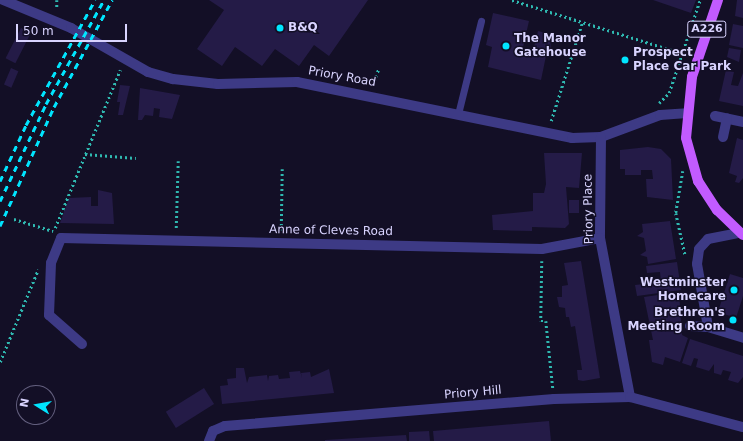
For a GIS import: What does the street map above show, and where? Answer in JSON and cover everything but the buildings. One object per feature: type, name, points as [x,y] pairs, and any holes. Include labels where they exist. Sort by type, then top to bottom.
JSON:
[{"type":"main road","name":"A226","points":[[691,162],[687,113],[696,58],[718,0]]},
{"type":"main road","points":[[691,162],[708,198],[741,234]]},
{"type":"street","name":"Priory Road","points":[[3,0],[65,26],[126,58],[148,72],[173,79],[218,84],[297,82],[458,114],[548,135],[601,137],[660,116],[687,113]]},
{"type":"street","points":[[715,116],[743,122]]},
{"type":"street","points":[[723,137],[727,118]]},
{"type":"street","name":"Priory Place","points":[[601,137],[600,238],[630,397]]},
{"type":"street","points":[[708,326],[697,264],[699,249],[708,239],[741,234]]},
{"type":"street","points":[[57,235],[51,264],[49,315],[82,344]]},
{"type":"street","name":"Anne of Cleves Road","points":[[57,235],[176,241],[542,249],[600,238]]},
{"type":"street","points":[[690,326],[708,326],[743,338]]},
{"type":"street","name":"Priory Hill","points":[[209,441],[213,431],[225,426],[554,399],[630,397],[743,427]]},
{"type":"lane","points":[[458,114],[481,21]]},
{"type":"path","points":[[512,0],[696,58]]},
{"type":"path","points":[[660,116],[659,103],[669,93],[680,53],[700,0]]},
{"type":"path","points":[[548,135],[582,23]]},
{"type":"path","points":[[50,238],[57,235],[85,154],[126,58]]},
{"type":"path","points":[[371,88],[379,68]]},
{"type":"path","points":[[85,154],[136,158]]},
{"type":"path","points":[[176,241],[178,161]]},
{"type":"path","points":[[685,253],[676,213],[681,174],[691,162]]},
{"type":"path","points":[[281,243],[282,169]]},
{"type":"path","points":[[14,218],[57,235]]},
{"type":"path","points":[[542,249],[541,321],[546,321],[554,399]]},
{"type":"path","points":[[0,362],[38,268]]},
{"type":"railway","points":[[0,181],[26,125],[95,0]]},
{"type":"railway","points":[[0,201],[46,104],[104,0]]},
{"type":"railway","points":[[0,226],[54,107],[112,0]]},
{"type":"place","name":"B&Q","points":[[280,28]]},
{"type":"place","name":"The Manor Gatehouse","points":[[506,46]]},
{"type":"place","name":"Prospect Place Car Park","points":[[625,60]]},
{"type":"place","name":"Westminster Homecare","points":[[734,290]]},
{"type":"place","name":"Brethren's Meeting Room","points":[[733,320]]}]
